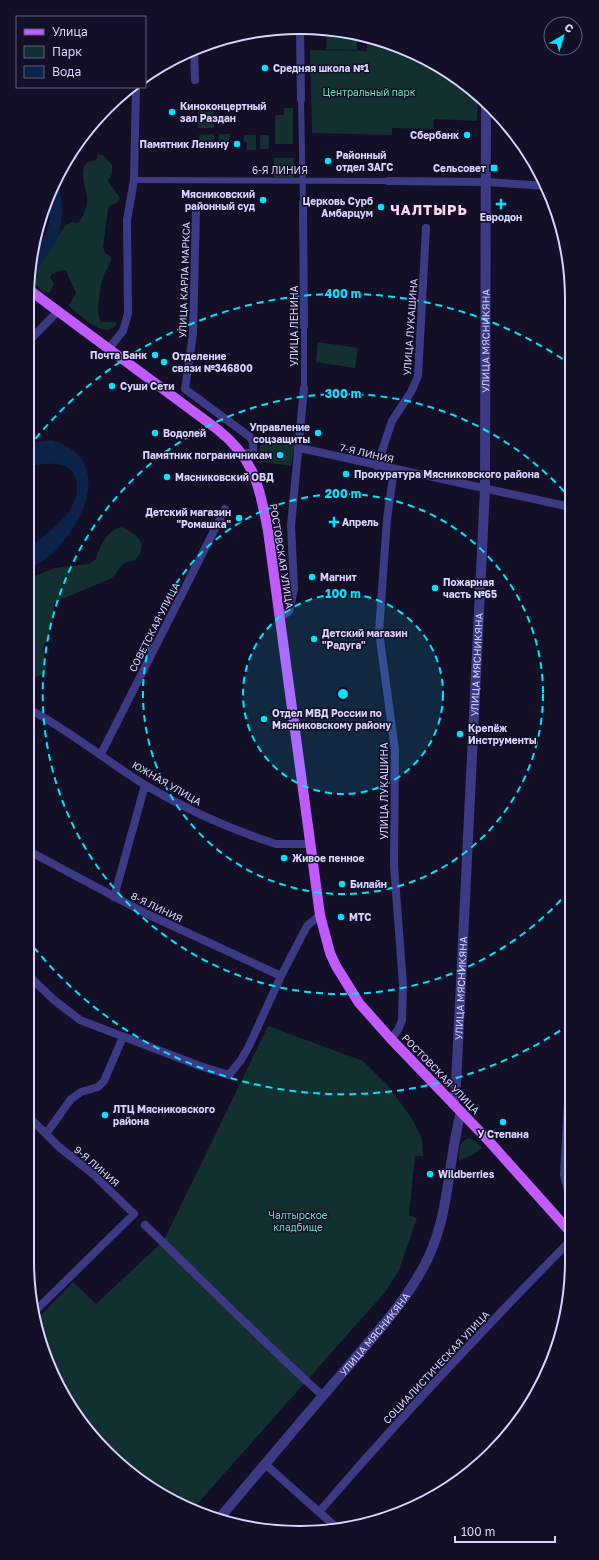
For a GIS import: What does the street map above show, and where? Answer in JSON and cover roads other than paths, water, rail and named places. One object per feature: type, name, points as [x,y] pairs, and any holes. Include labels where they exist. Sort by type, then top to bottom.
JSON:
[{"type":"main road","name":"РОСТОВСКАЯ УЛИЦА","points":[[34,293],[110,348],[217,429],[243,454],[256,478],[263,507],[280,618],[320,915],[330,953],[342,979],[359,1003],[391,1039],[454,1104],[565,1226]]},
{"type":"street","name":"УЛИЦА ЛЕНИНА","points":[[280,618],[289,611],[294,589],[291,526],[300,448],[304,388],[300,34]]},
{"type":"street","points":[[194,56],[195,80]]},
{"type":"street","points":[[110,348],[123,331],[128,313],[127,220],[134,180],[136,91]]},
{"type":"street","name":"УЛИЦА МЯСНИКЯНА","points":[[454,1104],[486,489],[486,111]]},
{"type":"street","name":"6-Я ЛИНИЯ","points":[[134,180],[486,182],[540,186]]},
{"type":"street","name":"УЛИЦА КАРЛА МАРКСА","points":[[196,209],[193,334],[185,389],[250,437],[253,442],[253,451],[243,454]]},
{"type":"street","name":"УЛИЦА ЛУКАШИНА","points":[[377,466],[392,421],[411,392],[418,376],[426,228]]},
{"type":"street","points":[[34,336],[58,311]]},
{"type":"street","name":"7-Я ЛИНИЯ","points":[[300,448],[394,470],[565,506]]},
{"type":"street","name":"УЛИЦА ЛУКАШИНА","points":[[391,1039],[398,1030],[402,1020],[403,985],[394,865],[394,730],[385,684],[379,632],[385,533],[394,470]]},
{"type":"street","name":"СОВЕТСКАЯ УЛИЦА","points":[[101,754],[225,510]]},
{"type":"street","name":"ЮЖНАЯ УЛИЦА","points":[[34,712],[68,732],[145,784],[187,807],[249,835],[276,844],[310,844]]},
{"type":"street","points":[[114,897],[145,784]]},
{"type":"street","name":"8-Я ЛИНИЯ","points":[[34,854],[114,897],[281,976]]},
{"type":"street","points":[[34,981],[54,1000],[80,1020],[229,1075],[241,1060],[249,1046],[281,976],[307,926],[320,915]]},
{"type":"street","points":[[46,1134],[76,1095],[98,1087],[104,1081],[123,1037]]},
{"type":"street","name":"УЛИЦА МЯСНИКЯНА","points":[[223,1515],[397,1307],[420,1274],[429,1256],[442,1221],[448,1190],[455,1135],[461,1112]]},
{"type":"street","name":"9-Я ЛИНИЯ","points":[[34,1122],[59,1147],[93,1174],[134,1214],[38,1308]]},
{"type":"street","points":[[565,1159],[565,1179]]},
{"type":"street","points":[[146,1225],[322,1396]]},
{"type":"street","name":"СОЦИАЛИСТИЧЕСКАЯ УЛИЦА","points":[[320,1512],[395,1426],[517,1295],[565,1246]]},
{"type":"street","points":[[265,1464],[333,1524]]},
{"type":"water","points":[[52,440],[70,448],[82,460],[88,473],[88,488],[85,504],[78,520],[68,535],[57,549],[34,566],[34,543],[62,520],[75,501],[77,490],[75,476],[71,470],[66,467],[57,464],[34,465],[34,442]]},
{"type":"waterway","points":[[37,258],[51,237],[54,228],[56,219],[55,196]]},
{"type":"place","name":"Средняя школа №1","points":[[265,68]]},
{"type":"place","name":"Киноконцертный зал Раздан","points":[[172,112]]},
{"type":"place","name":"Сбербанк","points":[[467,135]]},
{"type":"place","name":"Памятник Ленину","points":[[237,144]]},
{"type":"place","name":"Районный отдел ЗАГС","points":[[328,161]]},
{"type":"place","name":"Сельсовет","points":[[494,168]]},
{"type":"place","name":"Мясниковский районный суд","points":[[263,200]]},
{"type":"place","name":"Евродон","points":[[501,204]]},
{"type":"place","name":"Церковь Сурб Амбарцум","points":[[381,207]]},
{"type":"place","name":"Почта Банк","points":[[155,355]]},
{"type":"place","name":"Отделение связи №346800","points":[[164,362]]},
{"type":"place","name":"Суши Сети","points":[[112,386]]},
{"type":"place","name":"Водолей","points":[[155,433]]},
{"type":"place","name":"Управление соцзащиты","points":[[318,433]]},
{"type":"place","name":"Памятник пограничникам","points":[[280,455]]},
{"type":"place","name":"Прокуратура Мясниковского района","points":[[346,474]]},
{"type":"place","name":"Мясниковский ОВД","points":[[167,477]]},
{"type":"place","name":"Детский магазин \"Ромашка\"","points":[[239,518]]},
{"type":"place","name":"Апрель","points":[[334,522]]},
{"type":"place","name":"Магнит","points":[[312,577]]},
{"type":"place","name":"Пожарная часть №65","points":[[435,588]]},
{"type":"place","name":"Детский магазин \"Радуга\"","points":[[314,639]]},
{"type":"place","name":"Отдел МВД России по Мясниковскому району","points":[[264,719]]},
{"type":"place","name":"Крепёж Инструменты","points":[[460,734]]},
{"type":"place","name":"Живое пенное","points":[[284,858]]},
{"type":"place","name":"Билайн","points":[[342,884]]},
{"type":"place","name":"МТС","points":[[341,917]]},
{"type":"place","name":"ЛТЦ Мясниковского района","points":[[105,1115]]},
{"type":"place","name":"У Степана","points":[[503,1122]]},
{"type":"place","name":"Wildberries","points":[[430,1174]]},
{"type":"district","name":"ЧАЛТЫРЬ","points":[[429,210]]},
{"type":"park label","name":"Центральный парк","points":[[369,92]]},
{"type":"park label","name":"Чалтырское кладбище","points":[[298,1220]]}]
